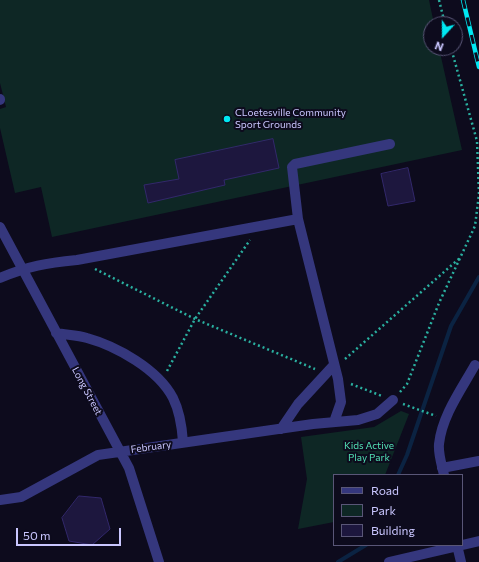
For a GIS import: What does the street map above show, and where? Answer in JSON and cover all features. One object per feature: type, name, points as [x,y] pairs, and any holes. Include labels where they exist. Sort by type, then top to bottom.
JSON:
[{"type":"street","points":[[334,422],[341,402],[338,379],[298,220],[292,170],[293,166],[390,144]]},
{"type":"street","points":[[0,278],[23,268],[45,263],[77,260],[298,220]]},
{"type":"street","name":"Long Street","points":[[0,227],[129,468],[138,491],[159,562]]},
{"type":"street","points":[[56,333],[86,337],[114,349],[150,371],[161,382],[172,397],[179,415],[183,442]]},
{"type":"street","points":[[281,429],[298,404],[334,365]]},
{"type":"street","points":[[475,365],[446,419],[439,446],[443,472],[479,461]]},
{"type":"street","name":"February","points":[[0,500],[21,496],[98,455],[312,424],[358,420],[377,414],[393,400]]},
{"type":"street","points":[[463,545],[479,541]]},
{"type":"street","points":[[390,562],[457,546],[461,562]]},
{"type":"path","points":[[439,0],[443,16]]},
{"type":"path","points":[[407,384],[439,303],[463,255],[475,226],[479,194],[477,141],[453,56]]},
{"type":"path","points":[[161,382],[195,319],[260,226]]},
{"type":"path","points":[[334,365],[349,357],[463,255]]},
{"type":"path","points":[[77,260],[195,319],[326,374]]},
{"type":"path","points":[[338,379],[393,400]]},
{"type":"path","points":[[409,407],[436,417]]},
{"type":"green space","name":"CLoetesville Community Sport Grounds","points":[[0,0],[429,0],[432,16],[423,16],[423,56],[441,56],[462,150],[52,237],[41,187],[15,193],[0,128],[0,109],[6,107],[0,83]]},
{"type":"green space","name":"Kids Active Play Park","points":[[401,411],[409,414],[385,474],[333,474],[333,522],[298,529],[307,479],[301,437],[374,427]]},
{"type":"building","points":[[273,139],[279,168],[224,180],[225,185],[148,203],[144,185],[179,179],[175,160]]},
{"type":"building","points":[[408,168],[415,201],[388,206],[381,174]]},
{"type":"building","points":[[79,496],[101,498],[110,529],[92,545],[69,541],[62,518]]},
{"type":"waterway","points":[[398,474],[407,455],[451,326],[479,277]]},
{"type":"waterway","points":[[338,562],[364,546]]},
{"type":"railway","points":[[463,0],[479,67]]},
{"type":"place","name":"CLoetesville Community Sport Grounds","points":[[227,119]]}]
